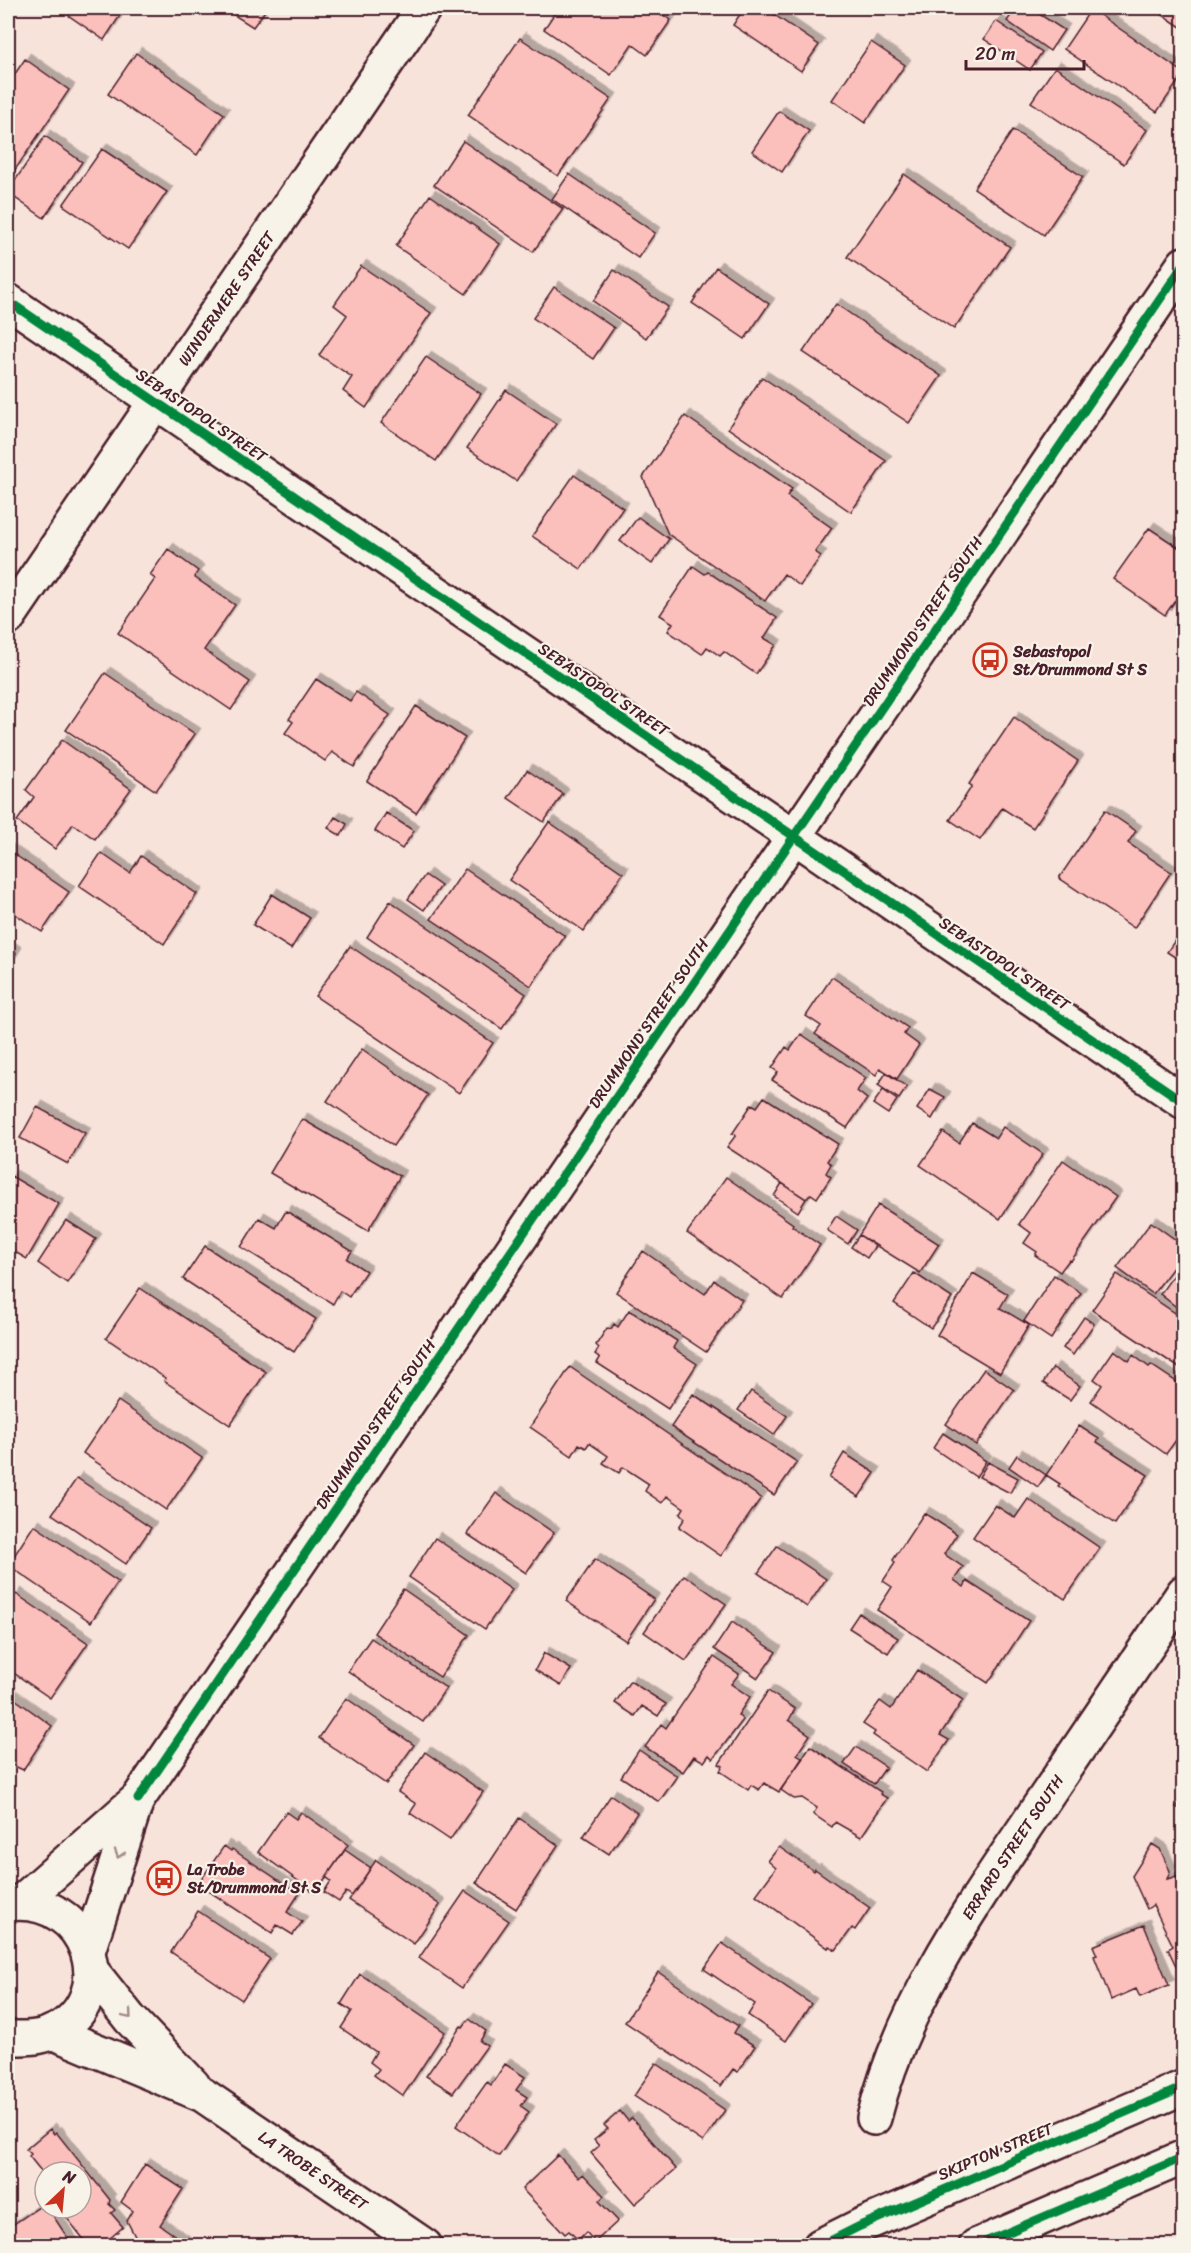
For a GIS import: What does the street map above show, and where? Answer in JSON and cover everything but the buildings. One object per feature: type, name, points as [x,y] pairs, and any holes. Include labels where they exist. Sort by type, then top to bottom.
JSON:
[{"type":"main road","name":"WINDERMERE STREET","points":[[8,618],[424,8]]},
{"type":"main road","name":"DRUMMOND STREET SOUTH","points":[[14,1903],[138,1799],[1184,264]]},
{"type":"main road","name":"SEBASTOPOL STREET","points":[[8,301],[1184,1102]]},
{"type":"main road","name":"ERRARD STREET SOUTH","points":[[874,2118],[898,2043],[939,1961],[1017,1840],[1184,1592]]},
{"type":"main road","name":"DRUMMOND STREET SOUTH","points":[[25,2041],[68,2022],[81,2007],[88,1989],[89,1960],[138,1799]]},
{"type":"main road","name":"LA TROBE STREET","points":[[14,1903],[43,1906],[63,1915],[78,1931],[89,1960],[130,2019],[203,2095],[425,2246]]},
{"type":"main road","name":"LA TROBE STREET","points":[[25,2041],[203,2095]]},
{"type":"main road","name":"SKIPTON STREET","points":[[820,2246],[860,2226],[1184,2087]]},
{"type":"main road","points":[[976,2246],[1184,2157]]},
{"type":"cycle path","points":[[138,1799],[1184,264]]},
{"type":"cycle path","points":[[8,301],[1184,1102]]},
{"type":"cycle path","points":[[820,2246],[860,2226],[1184,2087]]},
{"type":"cycle path","points":[[976,2246],[1184,2157]]},
{"type":"place","name":"Sebastopol St/Drummond St S","points":[[990,660]]},
{"type":"place","name":"La Trobe St/Drummond St S","points":[[164,1878]]}]
